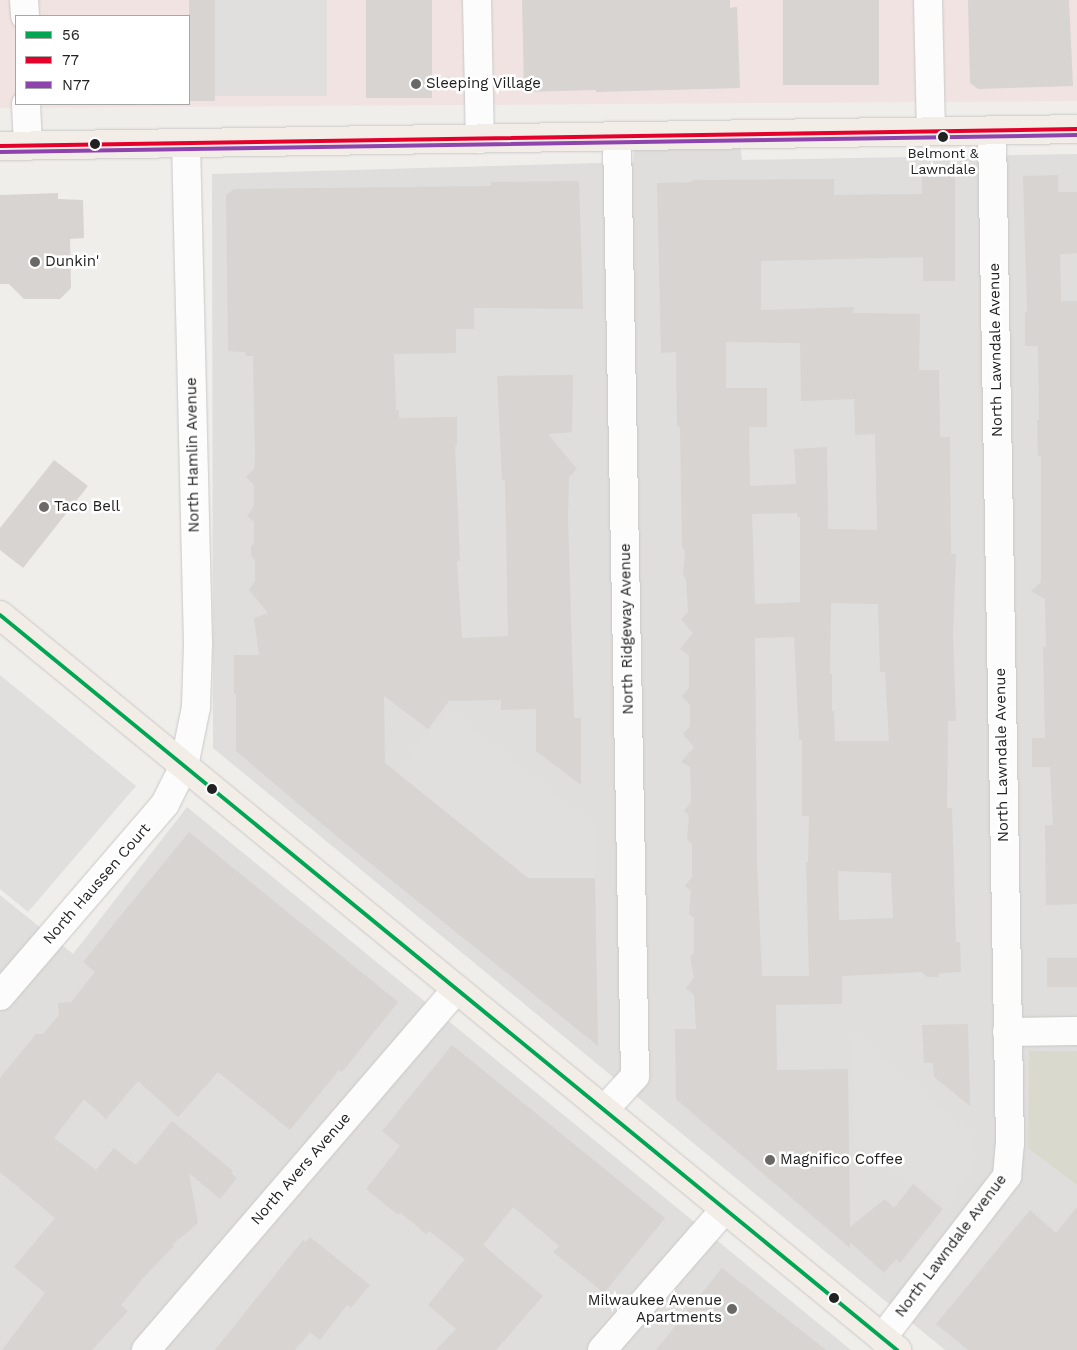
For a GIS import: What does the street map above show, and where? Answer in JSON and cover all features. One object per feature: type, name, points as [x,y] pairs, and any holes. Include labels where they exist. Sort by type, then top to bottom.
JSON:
[{"type":"main road","points":[[0,146],[1077,129]]},
{"type":"main road","points":[[0,615],[889,1344]]},
{"type":"street","points":[[24,0],[25,15]]},
{"type":"street","points":[[477,0],[480,139]]},
{"type":"street","points":[[928,0],[931,131]]},
{"type":"street","points":[[26,105],[28,146]]},
{"type":"street","name":"North Lawndale Avenue","points":[[889,1344],[1007,1176],[1010,1144],[992,130]]},
{"type":"street","name":"North Ridgeway Avenue","points":[[604,1110],[635,1076],[617,137]]},
{"type":"street","name":"North Hamlin Avenue","points":[[184,766],[196,707],[198,644],[186,144]]},
{"type":"street","name":"North Haussen Court","points":[[0,996],[165,804],[184,766]]},
{"type":"street","name":"North Avers Avenue","points":[[146,1350],[456,989]]},
{"type":"street","points":[[1007,1032],[1077,1031]]},
{"type":"street","points":[[602,1350],[725,1209]]},
{"type":"shaded area","points":[[0,0],[1077,0],[1077,101],[0,108]]},
{"type":"shaded area","points":[[215,0],[327,0],[327,96],[215,96]]},
{"type":"shaded area","points":[[740,144],[742,160],[1077,154],[1077,1350],[945,1350],[213,748],[212,174],[633,162],[634,151],[640,145]]},
{"type":"shaded area","points":[[0,675],[136,786],[28,912],[0,889]]},
{"type":"shaded area","points":[[448,709],[595,827],[595,879],[528,879],[396,772]]},
{"type":"shaded area","points":[[187,807],[851,1350],[0,1350],[0,895],[73,954]]},
{"type":"shaded area","points":[[853,1034],[974,1136],[975,1166],[947,1203],[855,1146]]},
{"type":"shaded area","points":[[1029,1051],[1077,1051],[1077,1185],[1028,1148]]},
{"type":"building","points":[[189,0],[215,0],[215,101],[190,101]]},
{"type":"building","points":[[366,0],[432,0],[432,98],[366,98]]},
{"type":"building","points":[[522,0],[730,0],[730,8],[737,7],[740,88],[524,92]]},
{"type":"building","points":[[783,0],[879,0],[879,85],[783,85]]},
{"type":"building","points":[[968,0],[1069,0],[1073,86],[978,89],[970,83]]},
{"type":"building","points":[[922,175],[955,175],[955,281],[923,281],[923,257],[761,261],[761,310],[854,307],[853,313],[920,314],[919,370],[939,370],[940,437],[950,437],[951,554],[956,554],[953,634],[956,721],[948,721],[947,808],[952,808],[956,942],[960,942],[961,972],[940,973],[938,977],[927,977],[922,972],[842,976],[842,1004],[776,1005],[777,1070],[848,1069],[850,1227],[885,1199],[894,1208],[913,1184],[943,1209],[900,1263],[896,1259],[884,1273],[850,1242],[850,1248],[676,1099],[675,1029],[696,1029],[694,995],[686,988],[694,978],[690,957],[694,953],[694,918],[689,914],[691,891],[685,886],[692,877],[692,844],[687,840],[689,815],[684,811],[691,802],[690,767],[681,762],[694,747],[683,734],[690,726],[690,705],[682,696],[689,688],[689,655],[680,649],[693,633],[681,619],[688,612],[686,579],[683,575],[685,550],[682,547],[680,427],[677,427],[676,352],[661,353],[657,183],[692,182],[692,180],[834,179],[834,195],[922,194]],"holes":[[[726,342],[800,343],[801,401],[854,399],[855,435],[875,434],[877,530],[828,529],[827,447],[794,449],[796,484],[750,486],[749,427],[767,427],[767,388],[726,388]],[[797,513],[797,517],[800,517],[800,602],[755,604],[752,514]],[[831,603],[878,604],[880,672],[885,672],[889,741],[835,741],[834,711],[832,711],[832,674],[830,674]],[[794,637],[799,740],[802,740],[802,816],[809,816],[808,862],[806,862],[809,976],[762,976],[757,864],[755,638]],[[838,871],[891,873],[893,918],[839,920]]]},
{"type":"building","points":[[1058,175],[1058,192],[1077,192],[1077,253],[1060,254],[1061,301],[1077,301],[1077,904],[1046,905],[1045,825],[1053,825],[1050,767],[1032,767],[1032,738],[1045,738],[1043,647],[1046,647],[1045,599],[1031,591],[1041,582],[1041,456],[1038,456],[1037,420],[1039,420],[1038,346],[1025,346],[1025,312],[1027,312],[1023,176]]},
{"type":"building","points":[[579,181],[583,309],[474,308],[474,329],[456,329],[456,353],[394,354],[396,410],[399,410],[399,418],[457,417],[457,445],[455,446],[460,561],[457,561],[462,638],[508,636],[505,480],[502,480],[497,376],[573,375],[572,432],[548,434],[577,469],[569,477],[568,518],[574,718],[581,718],[581,785],[536,751],[536,709],[501,710],[501,700],[449,701],[428,729],[384,696],[385,763],[528,878],[595,878],[598,1046],[335,835],[236,751],[236,694],[234,694],[234,655],[259,655],[254,618],[268,613],[249,590],[255,581],[255,561],[251,555],[251,547],[254,543],[254,522],[247,516],[254,506],[254,485],[246,477],[254,469],[255,455],[253,356],[246,356],[245,352],[228,351],[226,195],[234,189],[491,186],[491,182]]},
{"type":"building","name":"Dunkin'","points":[[58,193],[58,199],[83,200],[84,238],[70,239],[71,288],[60,299],[24,299],[9,284],[0,284],[0,195]]},
{"type":"building","name":"Taco Bell","points":[[54,460],[88,486],[23,568],[0,550],[0,528]]},
{"type":"building","points":[[189,832],[398,1002],[342,1072],[339,1070],[290,1130],[218,1072],[178,1117],[138,1081],[106,1119],[84,1099],[54,1138],[96,1170],[114,1148],[136,1165],[172,1121],[233,1171],[231,1173],[237,1178],[220,1199],[189,1173],[198,1223],[172,1245],[174,1246],[143,1278],[121,1305],[128,1311],[92,1350],[2,1350],[45,1293],[14,1267],[55,1218],[0,1172],[0,1078],[36,1034],[43,1034],[59,1015],[58,1003],[71,1002],[95,972],[83,962]]},
{"type":"building","points":[[1047,958],[1077,958],[1077,987],[1047,987]]},
{"type":"building","points":[[968,1024],[970,1106],[934,1077],[933,1063],[924,1063],[922,1025]]},
{"type":"building","points":[[452,1045],[665,1218],[604,1293],[553,1252],[559,1246],[513,1207],[483,1245],[543,1296],[496,1350],[436,1350],[456,1329],[428,1305],[465,1259],[429,1231],[426,1234],[400,1212],[398,1215],[366,1189],[400,1146],[382,1131]]},
{"type":"building","points":[[1077,1207],[1077,1350],[968,1350],[936,1324],[1030,1210],[1056,1233]]},
{"type":"building","points":[[310,1237],[370,1285],[351,1308],[347,1305],[320,1340],[310,1332],[295,1350],[215,1350],[303,1240],[306,1242]]},
{"type":"building","name":"Milwaukee Avenue Apartments","points":[[722,1268],[826,1350],[656,1350]]},
{"type":"transit line","name":"77","points":[[0,146],[1077,129]]},
{"type":"transit line","name":"N77","points":[[0,152],[1077,135]]},
{"type":"transit line","name":"56","points":[[0,615],[897,1350]]},
{"type":"place","name":"Sleeping Village","points":[[416,84]]},
{"type":"place","name":"Belmont & Lawndale","points":[[943,137]]},
{"type":"place","name":"Dunkin'","points":[[35,262]]},
{"type":"place","name":"Taco Bell","points":[[44,507]]},
{"type":"place","name":"Magnifico Coffee","points":[[770,1160]]},
{"type":"place","name":"Milwaukee Avenue Apartments","points":[[732,1309]]}]
